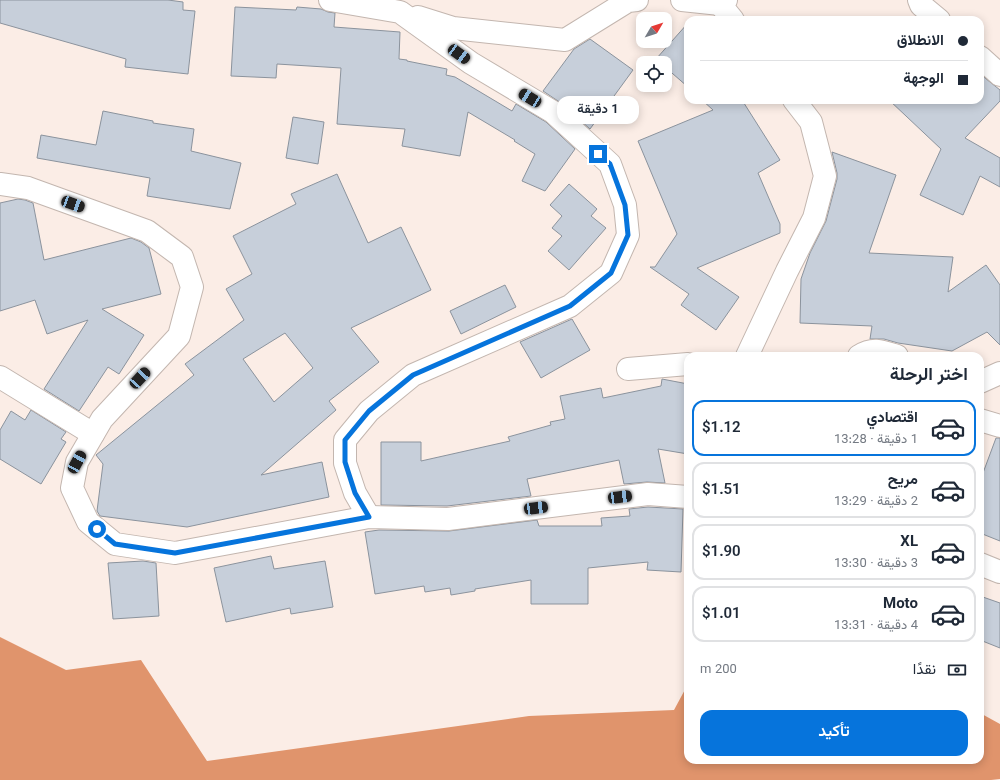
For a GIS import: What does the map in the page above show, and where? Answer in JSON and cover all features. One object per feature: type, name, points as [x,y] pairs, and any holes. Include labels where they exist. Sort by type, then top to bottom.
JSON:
[{"type":"street","points":[[330,0],[400,12],[453,28],[565,40],[628,1],[637,0]]},
{"type":"street","points":[[682,0],[727,8]]},
{"type":"street","points":[[919,0],[921,4],[934,16]]},
{"type":"street","points":[[369,517],[355,493],[345,462],[345,440],[369,411],[413,375],[570,306],[611,273],[628,235],[625,205],[610,164],[553,112],[471,62],[400,12]]},
{"type":"street","points":[[984,61],[1000,75]]},
{"type":"street","points":[[749,352],[814,218],[825,176],[811,122],[797,104]]},
{"type":"street","points":[[0,184],[28,188],[147,231],[182,257],[192,287],[179,336],[102,419],[77,462],[72,488],[88,522],[115,544],[175,553],[369,517],[448,519],[648,494],[684,497]]},
{"type":"street","points":[[865,352],[879,350],[885,352]]},
{"type":"street","points":[[628,369],[684,364]]},
{"type":"street","points":[[984,380],[1000,373]]},
{"type":"street","points":[[0,377],[93,434]]},
{"type":"street","points":[[984,421],[1000,426]]},
{"type":"street","points":[[984,566],[1000,572]]},
{"type":"shaded area","points":[[0,637],[66,670],[141,660],[207,761],[529,716],[674,710],[684,691],[684,764],[984,764],[984,715],[1000,724],[1000,779],[991,780],[0,780]]},
{"type":"building","points":[[0,0],[168,0],[183,2],[183,10],[195,11],[188,74],[125,67],[126,59],[0,23]]},
{"type":"building","points":[[235,7],[296,10],[297,7],[321,9],[335,13],[334,27],[400,32],[399,59],[447,69],[446,75],[455,77],[512,111],[516,104],[546,122],[575,149],[545,191],[522,181],[535,154],[514,141],[515,140],[468,112],[460,156],[402,146],[405,129],[337,124],[341,68],[277,64],[276,78],[231,76]]},
{"type":"building","points":[[684,28],[684,84],[672,73],[672,56],[659,56],[666,48],[672,48],[672,41]]},
{"type":"building","points":[[590,39],[633,70],[590,129],[561,103],[543,91],[574,49]]},
{"type":"building","points":[[984,77],[1000,90],[1000,101],[965,138],[1000,158],[1000,187],[980,176],[963,215],[920,195],[941,149],[893,104],[984,104]]},
{"type":"building","points":[[706,104],[745,104],[780,160],[758,173],[780,224],[780,233],[697,268],[739,297],[716,330],[681,305],[689,294],[650,267],[655,267],[677,234],[638,141],[713,110]]},
{"type":"building","points":[[103,111],[153,121],[153,123],[194,129],[191,151],[241,163],[230,209],[147,196],[150,178],[37,158],[41,135],[96,145]]},
{"type":"building","points":[[293,117],[324,122],[318,164],[286,158]]},
{"type":"building","points":[[832,152],[896,175],[869,253],[953,257],[948,292],[986,265],[1000,285],[1000,345],[987,332],[952,351],[898,343],[884,339],[870,339],[872,326],[800,323],[801,279],[810,253],[826,221],[837,179]]},
{"type":"building","points":[[337,174],[368,243],[401,227],[431,290],[351,328],[379,362],[329,401],[336,410],[261,475],[322,462],[329,497],[187,527],[100,516],[97,511],[103,464],[96,455],[194,375],[185,364],[244,320],[226,289],[252,274],[233,236],[296,204],[291,194]],"holes":[[[285,333],[313,368],[274,402],[243,359]]]},
{"type":"building","points":[[569,184],[597,209],[591,216],[606,228],[569,270],[548,251],[562,236],[552,228],[562,216],[550,205]]},
{"type":"building","points":[[18,199],[33,203],[44,260],[131,238],[141,242],[149,248],[161,294],[102,309],[144,335],[119,374],[108,367],[79,411],[44,389],[88,320],[47,334],[35,300],[0,311],[0,203]]},
{"type":"building","points":[[505,285],[516,307],[461,334],[450,311]]},
{"type":"building","points":[[572,319],[590,350],[541,378],[520,342]]},
{"type":"building","points":[[662,379],[684,383],[684,453],[658,449],[665,483],[647,482],[624,484],[619,460],[527,479],[531,496],[447,506],[381,505],[381,442],[421,442],[421,461],[510,441],[508,437],[551,425],[550,422],[565,419],[560,396],[601,388],[603,398],[661,386]]},
{"type":"building","points":[[31,410],[66,432],[61,439],[66,442],[41,484],[0,459],[0,430],[11,411],[25,420]]},
{"type":"building","points":[[996,438],[1000,438],[1000,541],[984,535],[984,470]]},
{"type":"building","points":[[648,507],[683,509],[681,572],[647,570],[648,562],[588,568],[588,604],[531,604],[531,580],[475,589],[475,591],[451,595],[450,588],[425,592],[424,586],[375,594],[365,532],[379,530],[449,531],[537,520],[539,526],[602,526],[601,518],[630,516],[629,509]]},
{"type":"building","points":[[271,556],[274,569],[325,561],[333,607],[291,614],[290,608],[226,622],[214,568]]},
{"type":"building","points":[[143,561],[156,563],[159,616],[113,619],[108,563]]},
{"type":"building","points":[[984,597],[1000,603],[1000,648],[984,642]]},
{"type":"route","points":[[97,529],[115,544],[175,553],[369,517],[355,493],[345,462],[345,440],[369,411],[413,375],[570,306],[611,273],[628,235],[625,205],[610,164],[598,154]]}]
